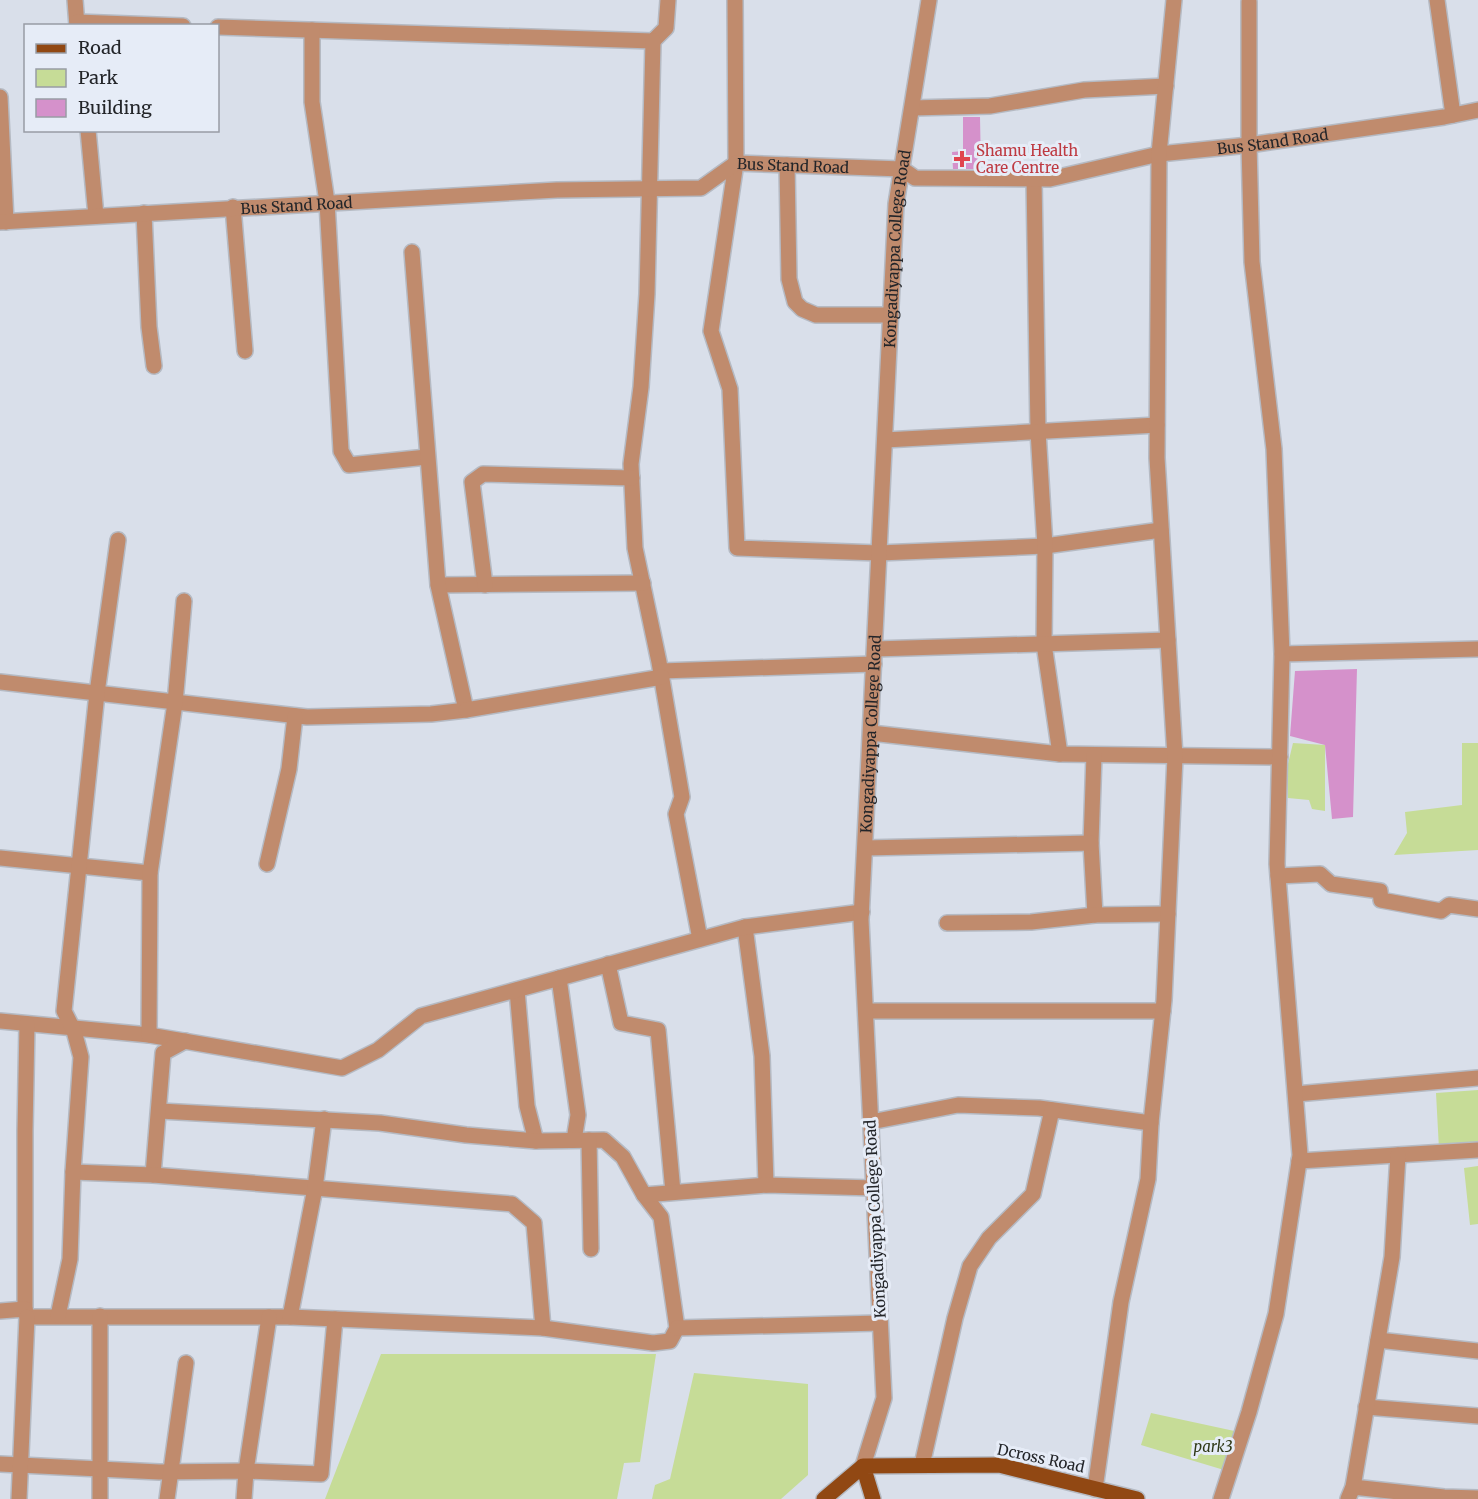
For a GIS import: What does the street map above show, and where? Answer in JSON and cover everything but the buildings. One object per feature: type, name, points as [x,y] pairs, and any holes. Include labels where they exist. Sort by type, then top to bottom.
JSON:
[{"type":"main road","name":"Dcross Road","points":[[863,1466],[999,1465],[1137,1499]]},
{"type":"main road","points":[[824,1499],[863,1466],[873,1499]]},
{"type":"street","points":[[75,0],[77,24]]},
{"type":"street","points":[[668,0],[666,28],[653,41],[647,294],[641,387],[631,464],[635,548],[661,674],[682,797],[676,814],[700,939]]},
{"type":"street","points":[[735,0],[736,163],[711,331],[730,389],[737,548],[879,553],[1045,546],[1161,530]]},
{"type":"street","name":"Kongadiyappa College Road","points":[[863,1466],[884,1398],[862,912],[896,204],[929,0]]},
{"type":"street","points":[[1095,1489],[1121,1302],[1148,1179],[1151,1123],[1163,1011],[1175,757],[1157,425],[1159,154],[1174,0]]},
{"type":"street","points":[[1437,0],[1453,115]]},
{"type":"street","points":[[1221,1499],[1249,1412],[1275,1314],[1299,1161],[1296,1094],[1278,876],[1282,654],[1274,448],[1252,262],[1249,2]]},
{"type":"street","points":[[219,27],[653,41]]},
{"type":"street","points":[[312,30],[312,102],[327,202],[340,451],[349,465],[427,458]]},
{"type":"street","points":[[912,108],[990,106],[1084,90],[1166,86]]},
{"type":"street","points":[[0,97],[3,222]]},
{"type":"street","name":"Bus Stand Road","points":[[3,222],[556,190],[701,188],[736,163],[902,169],[915,178],[1050,179],[1159,154],[1249,145],[1478,110]]},
{"type":"street","points":[[88,132],[96,216]]},
{"type":"street","points":[[787,165],[789,279],[795,302],[802,309],[816,315],[891,315]]},
{"type":"street","points":[[1034,178],[1038,431],[1045,546],[1044,644],[1060,754]]},
{"type":"street","points":[[233,207],[245,351]]},
{"type":"street","points":[[144,213],[148,327],[154,366]]},
{"type":"street","points":[[412,252],[438,585],[466,710]]},
{"type":"street","points":[[885,440],[1157,425]]},
{"type":"street","points":[[485,585],[472,482],[483,474],[632,478]]},
{"type":"street","points":[[58,1316],[70,1259],[81,1057],[72,1027],[64,1011],[97,693],[118,540]]},
{"type":"street","points":[[438,585],[643,583]]},
{"type":"street","points":[[149,1035],[150,873],[175,702],[184,601]]},
{"type":"street","points":[[0,682],[294,716],[431,714],[466,710],[661,674],[1044,644],[1168,640]]},
{"type":"street","points":[[1282,654],[1478,649]]},
{"type":"street","points":[[267,864],[289,769],[294,716]]},
{"type":"street","points":[[871,733],[1060,754],[1280,757]]},
{"type":"street","points":[[1094,755],[1091,843],[1095,915]]},
{"type":"street","points":[[865,848],[1091,843]]},
{"type":"street","points":[[0,858],[150,873]]},
{"type":"street","points":[[1278,876],[1320,874],[1331,884],[1380,891],[1381,900],[1441,911],[1449,905],[1478,909]]},
{"type":"street","points":[[0,1021],[149,1035],[342,1068],[378,1050],[421,1016],[745,927],[862,912]]},
{"type":"street","points":[[947,924],[1031,922],[1095,915],[1168,914]]},
{"type":"street","points":[[745,927],[762,1056],[766,1185]]},
{"type":"street","points":[[608,964],[621,1023],[658,1030],[673,1192]]},
{"type":"street","points":[[559,978],[581,1140],[591,1249]]},
{"type":"street","points":[[517,990],[527,1106],[536,1141]]},
{"type":"street","points":[[866,1011],[1163,1011]]},
{"type":"street","points":[[19,1499],[26,1313],[27,1024]]},
{"type":"street","points":[[153,1174],[163,1053],[185,1041]]},
{"type":"street","points":[[1296,1094],[1478,1078]]},
{"type":"street","points":[[871,1122],[958,1105],[1052,1110],[1151,1123]]},
{"type":"street","points":[[922,1466],[955,1318],[970,1266],[989,1238],[1033,1194],[1052,1110]]},
{"type":"street","points":[[0,1311],[58,1316],[290,1317],[543,1328],[653,1343],[670,1341],[677,1328],[661,1217],[644,1195],[623,1157],[604,1140],[536,1141],[466,1135],[380,1123],[160,1111]]},
{"type":"street","points":[[290,1317],[315,1188],[324,1119]]},
{"type":"street","points":[[1299,1161],[1478,1150]]},
{"type":"street","points":[[1398,1155],[1392,1257],[1350,1493],[1478,1498]]},
{"type":"street","points":[[73,1172],[153,1174],[512,1204],[534,1223],[543,1328]]},
{"type":"street","points":[[644,1195],[766,1185],[874,1188]]},
{"type":"street","points":[[99,1316],[100,1499]]},
{"type":"street","points":[[244,1499],[246,1471],[269,1317]]},
{"type":"street","points":[[0,1464],[171,1472],[246,1471],[321,1474],[334,1319]]},
{"type":"street","points":[[677,1328],[880,1323]]},
{"type":"street","points":[[1378,1340],[1478,1351]]},
{"type":"street","points":[[167,1499],[186,1363]]},
{"type":"street","points":[[1366,1407],[1478,1416]]},
{"type":"green space","points":[[1293,743],[1325,745],[1325,811],[1312,809],[1309,800],[1288,798],[1287,768]]},
{"type":"green space","points":[[1462,743],[1478,743],[1478,850],[1394,855],[1407,833],[1405,812],[1462,805]]},
{"type":"green space","points":[[1478,1090],[1478,1148],[1439,1149],[1436,1093]]},
{"type":"green space","points":[[1478,1166],[1478,1224],[1470,1225],[1464,1168]]},
{"type":"green space","points":[[381,1354],[656,1354],[640,1462],[624,1463],[617,1499],[325,1499]]},
{"type":"green space","points":[[694,1373],[808,1384],[808,1475],[781,1499],[652,1499],[655,1485],[670,1479]]},
{"type":"green space","name":"park3","points":[[1151,1413],[1239,1432],[1224,1470],[1141,1445]]},
{"type":"place","name":"Shamu Health Care Centre","points":[[962,159]]}]
